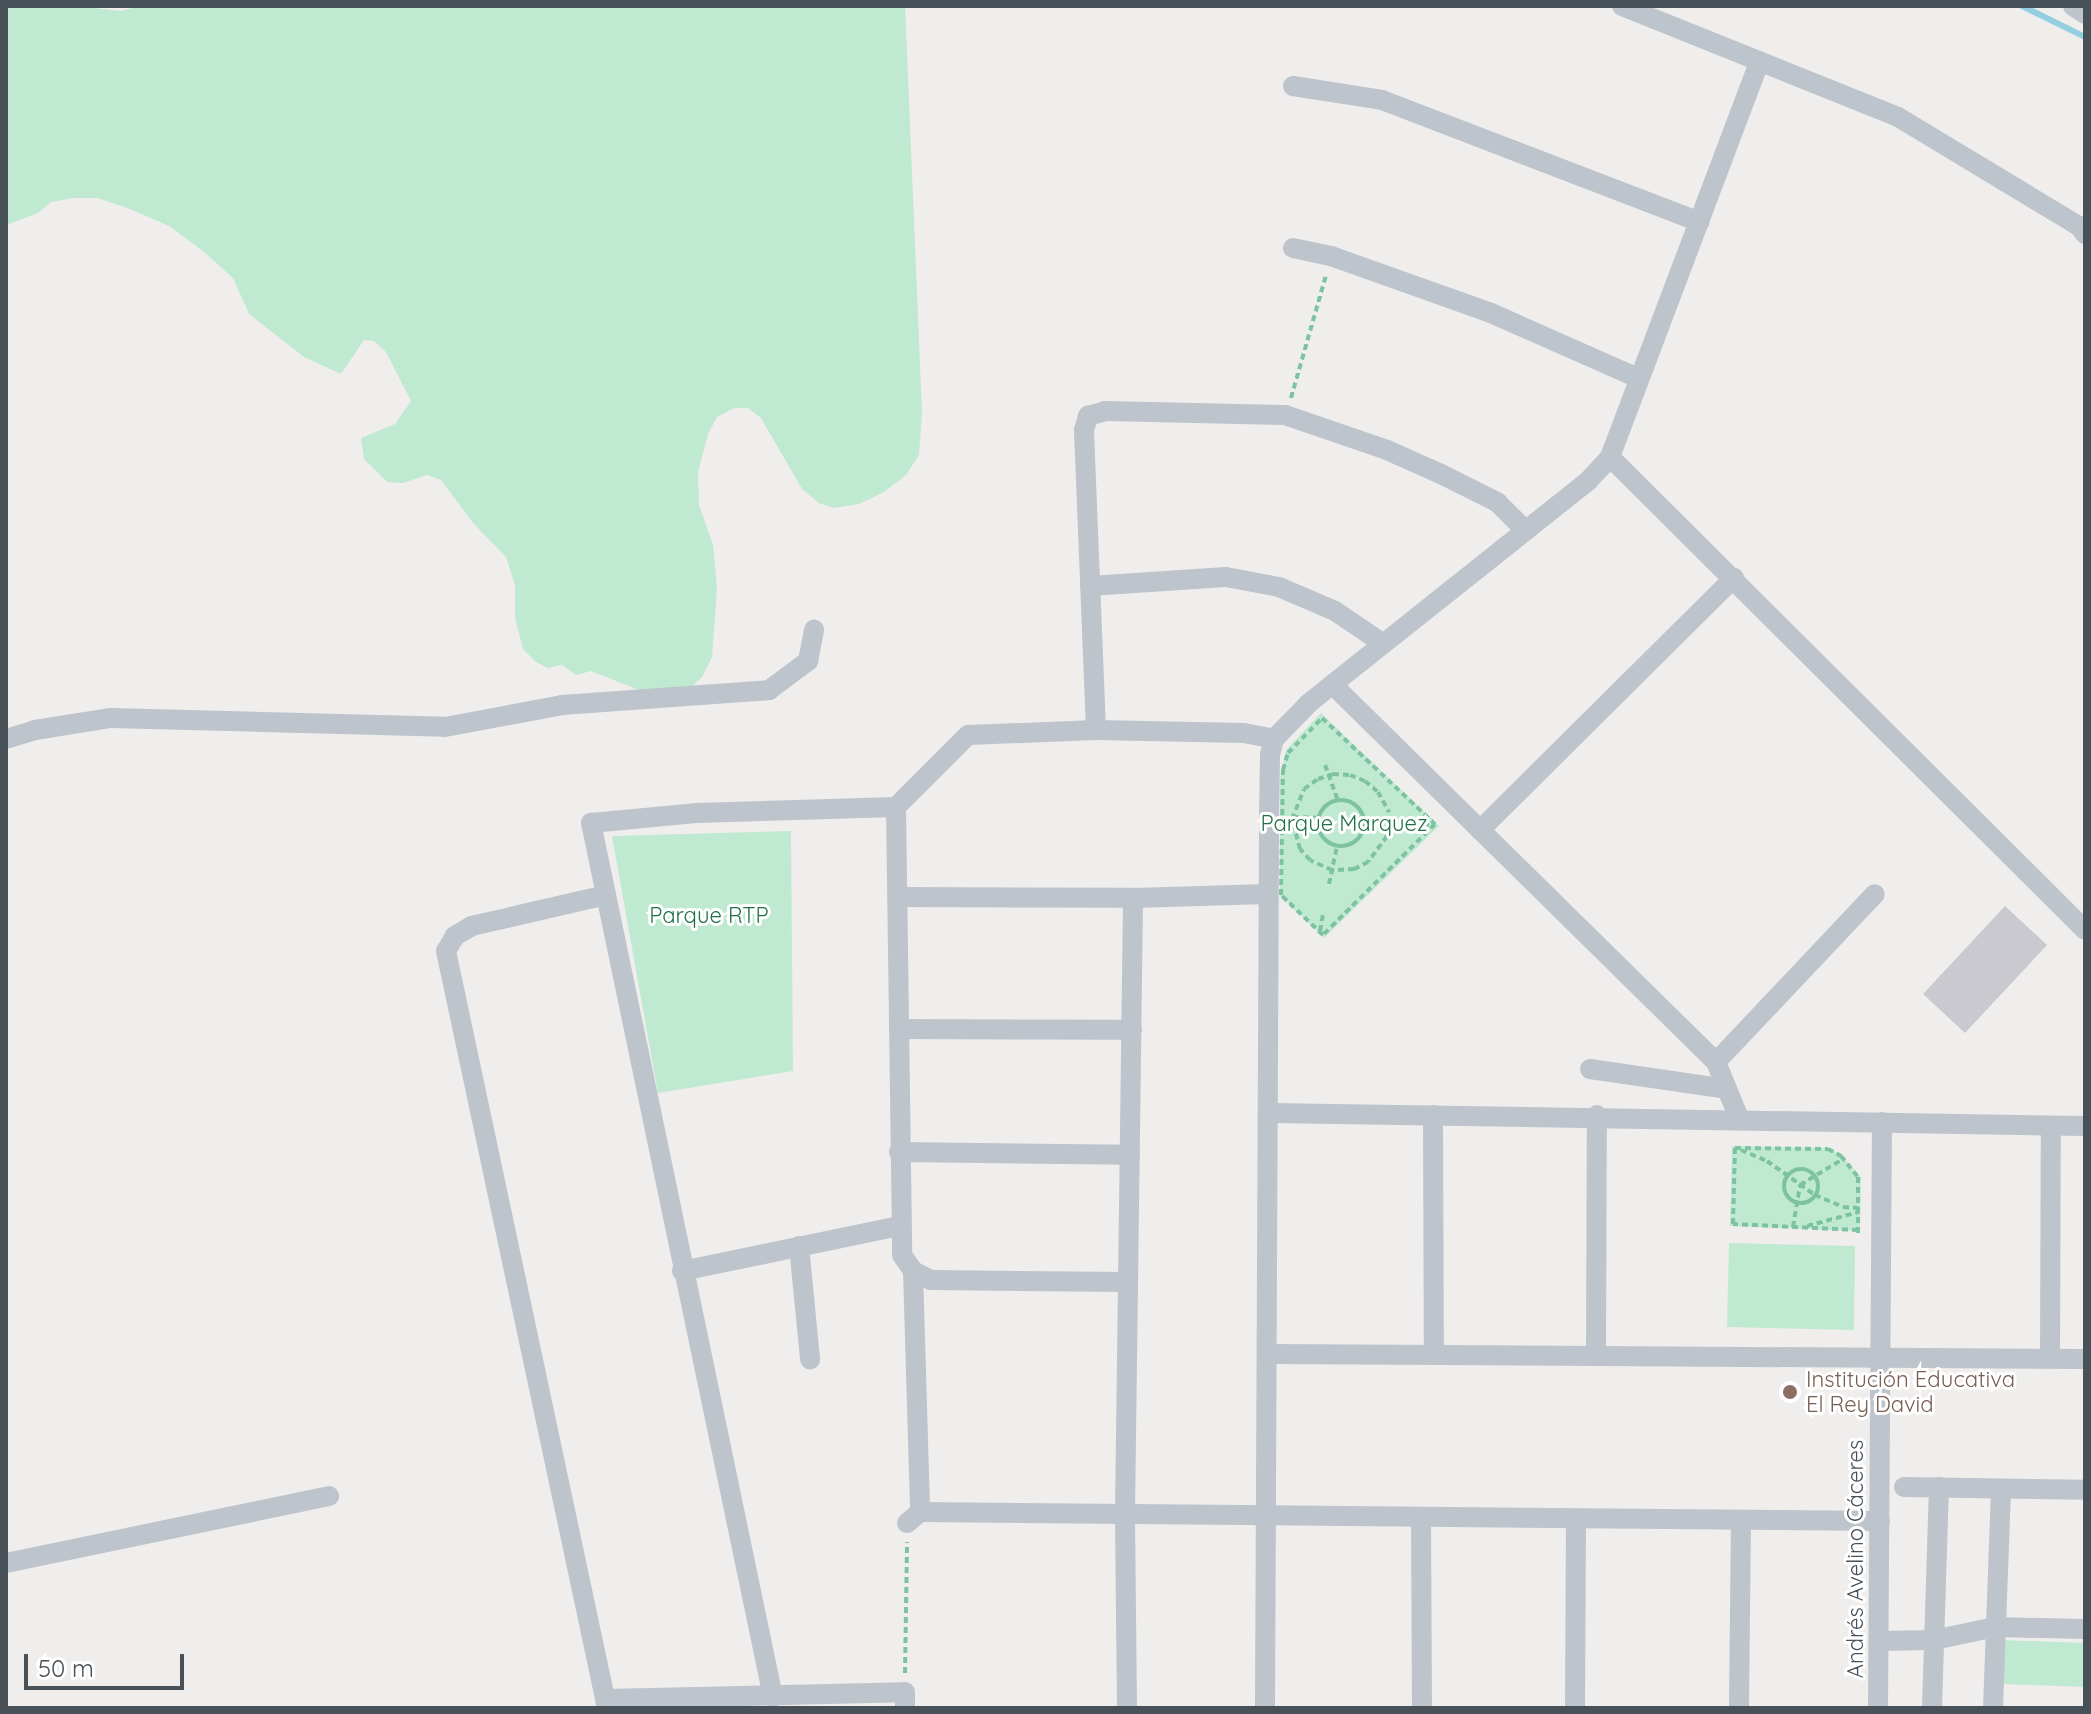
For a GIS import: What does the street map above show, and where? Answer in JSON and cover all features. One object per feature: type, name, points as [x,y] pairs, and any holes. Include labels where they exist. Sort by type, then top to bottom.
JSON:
[{"type":"street","points":[[1622,6],[1898,117],[2079,226],[2085,234]]},
{"type":"street","points":[[2073,6],[2085,14]]},
{"type":"street","points":[[1265,1708],[1268,894],[1276,816],[1270,755],[1274,739],[1283,726],[1382,643],[1588,481],[1610,457],[1760,61]]},
{"type":"street","points":[[1293,86],[1382,100],[1699,222]]},
{"type":"street","points":[[1293,248],[1331,256],[1491,313],[1638,378]]},
{"type":"street","points":[[1096,730],[1084,430],[1088,416],[1105,411],[1285,415],[1387,450],[1441,474],[1497,502],[1524,529]]},
{"type":"street","points":[[1610,457],[2085,930]]},
{"type":"street","points":[[1090,586],[1226,577],[1279,587],[1335,611],[1382,643]]},
{"type":"street","points":[[1480,830],[1734,578]]},
{"type":"street","points":[[6,739],[35,730],[111,718],[445,727],[562,705],[769,690],[808,661],[814,630]]},
{"type":"street","points":[[1333,685],[1716,1062],[1739,1118]]},
{"type":"street","points":[[773,1697],[591,823],[789,808],[896,807],[968,735],[1096,730],[1244,733],[1274,739]]},
{"type":"street","points":[[896,807],[902,1255],[913,1271],[931,1280],[1128,1282]]},
{"type":"street","points":[[898,897],[1133,898],[1268,894]]},
{"type":"street","points":[[1716,1062],[1875,894]]},
{"type":"street","points":[[606,895],[472,926],[455,936],[446,951],[606,1703],[773,1697],[905,1700]]},
{"type":"street","points":[[1127,1708],[1125,1513],[1133,898]]},
{"type":"street","points":[[899,1029],[1132,1030]]},
{"type":"street","points":[[1590,1069],[1727,1089]]},
{"type":"street","points":[[1268,1113],[1597,1115],[2085,1126]]},
{"type":"street","points":[[1433,1115],[1434,1355]]},
{"type":"street","points":[[1596,1355],[1597,1115]]},
{"type":"street","name":"Andrés Avelino Cáceres","points":[[1878,1708],[1882,1122]]},
{"type":"street","points":[[2050,1358],[2051,1126]]},
{"type":"street","points":[[899,1152],[1130,1155]]},
{"type":"street","points":[[682,1271],[900,1226]]},
{"type":"street","points":[[799,1246],[810,1359]]},
{"type":"street","points":[[913,1271],[913,1518],[1125,1513],[1880,1521]]},
{"type":"street","points":[[1267,1354],[2085,1359]]},
{"type":"street","points":[[1904,1487],[2085,1490]]},
{"type":"street","points":[[1932,1708],[1939,1487]]},
{"type":"street","points":[[1993,1708],[2001,1489]]},
{"type":"street","points":[[6,1563],[329,1496]]},
{"type":"street","points":[[1421,1517],[1422,1708]]},
{"type":"street","points":[[1575,1708],[1576,1519]]},
{"type":"street","points":[[1739,1708],[1741,1521]]},
{"type":"street","points":[[1879,1641],[1934,1640],[1995,1627],[2085,1629]]},
{"type":"path","points":[[1285,415],[1331,256]]},
{"type":"path","points":[[1322,718],[1435,824],[1323,935],[1281,895],[1276,816],[1283,770],[1288,753],[1322,718]]},
{"type":"path","points":[[1314,725],[1317,735]]},
{"type":"path","points":[[1325,765],[1338,801]]},
{"type":"path","points":[[1387,836],[1368,862],[1354,869],[1332,870],[1310,860],[1300,849],[1294,835],[1292,817],[1304,789],[1329,776],[1350,775],[1365,781],[1378,792],[1389,812]]},
{"type":"path","points":[[1338,801],[1356,806],[1364,823],[1358,839],[1345,846],[1337,846],[1320,834],[1318,818],[1327,805],[1338,801]]},
{"type":"path","points":[[1276,816],[1318,818]]},
{"type":"path","points":[[1364,823],[1382,824]]},
{"type":"path","points":[[1413,825],[1435,824]]},
{"type":"path","points":[[1329,884],[1337,846]]},
{"type":"path","points":[[1320,932],[1323,914]]},
{"type":"path","points":[[1735,1148],[1828,1149],[1843,1159],[1858,1177],[1859,1246]]},
{"type":"path","points":[[1735,1148],[1767,1161],[1815,1195],[1858,1210]]},
{"type":"path","points":[[1735,1148],[1733,1224],[1858,1230]]},
{"type":"path","points":[[1793,1227],[1800,1185],[1813,1174],[1843,1159]]},
{"type":"path","points":[[1798,1170],[1813,1174],[1818,1184],[1815,1195],[1806,1202],[1795,1202],[1785,1190],[1788,1176],[1798,1170]]},
{"type":"path","points":[[1805,1228],[1858,1210]]},
{"type":"path","points":[[905,1700],[913,1518]]},
{"type":"green space","points":[[9,6],[73,6],[122,11],[139,6],[905,6],[922,413],[919,455],[906,475],[884,492],[859,504],[834,508],[819,503],[802,489],[761,418],[748,408],[734,408],[717,417],[708,434],[698,472],[699,505],[713,545],[717,588],[712,657],[702,677],[688,690],[644,692],[591,671],[576,675],[562,665],[548,668],[536,662],[523,649],[515,618],[515,585],[506,557],[473,523],[441,480],[427,475],[403,483],[387,482],[364,459],[361,438],[395,424],[411,401],[386,352],[374,341],[364,340],[341,374],[304,357],[249,314],[233,278],[203,251],[169,226],[97,198],[51,202],[38,213],[6,225],[6,15]]},
{"type":"green space","name":"Parque Marquez","points":[[1321,713],[1439,826],[1324,938],[1280,896],[1280,778],[1286,750]]},
{"type":"green space","name":"Parque RTP","points":[[791,831],[793,1071],[658,1093],[612,836]]},
{"type":"green space","points":[[1732,1146],[1829,1148],[1841,1155],[1861,1177],[1860,1231],[1730,1226]]},
{"type":"green space","points":[[1729,1243],[1855,1246],[1854,1330],[1727,1327]]},
{"type":"green space","points":[[2002,1640],[2085,1643],[2085,1687],[2001,1684]]},
{"type":"building","points":[[2005,906],[2047,945],[1965,1033],[1923,994]]},
{"type":"waterway","points":[[2022,6],[2085,37]]},
{"type":"place","name":"Institución Educativa El Rey David","points":[[1790,1392]]}]
